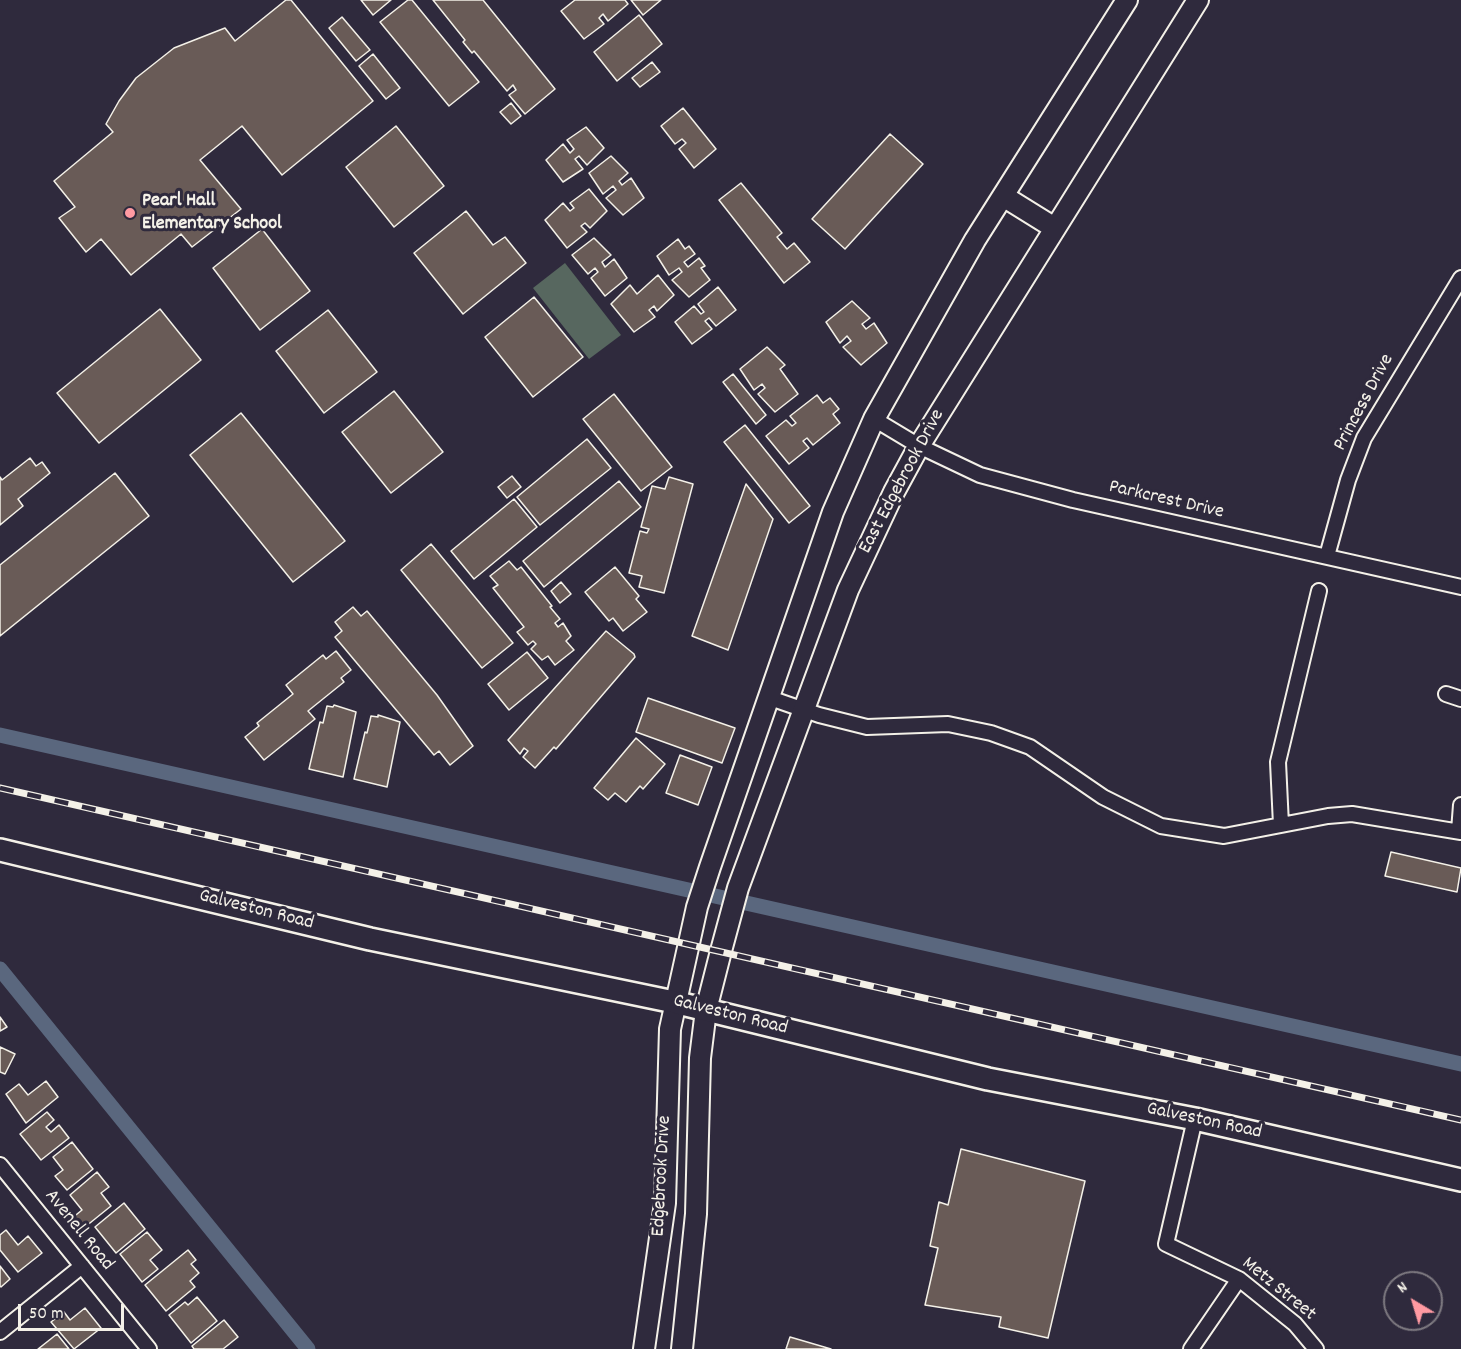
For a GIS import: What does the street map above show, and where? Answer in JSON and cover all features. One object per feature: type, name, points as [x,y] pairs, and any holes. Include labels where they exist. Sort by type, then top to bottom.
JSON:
[{"type":"main road","points":[[674,1002],[705,884],[833,512],[874,419],[975,240],[1127,0]]},
{"type":"main road","name":"East Edgebrook Drive","points":[[706,1010],[738,888],[848,590],[894,492],[919,446],[1053,227],[1198,0]]},
{"type":"main road","points":[[1003,196],[1053,227]]},
{"type":"main road","name":"Galveston Road","points":[[0,850],[370,939],[674,1002],[988,1079],[1195,1119],[1461,1180]]},
{"type":"main road","name":"Edgebrook Drive","points":[[644,1349],[665,1203],[667,1052],[674,1002]]},
{"type":"main road","name":"Edgebrook Drive","points":[[682,1349],[696,1214],[700,1058],[706,1010]]},
{"type":"main road","points":[[658,1252],[691,1258]]},
{"type":"street","name":"Princess Drive","points":[[1327,556],[1348,480],[1364,438],[1461,278]]},
{"type":"street","name":"Parkcrest Drive","points":[[874,419],[919,446],[980,475],[1073,500],[1461,587]]},
{"type":"street","points":[[1281,825],[1278,762],[1319,591]]},
{"type":"street","points":[[1446,694],[1461,699]]},
{"type":"street","points":[[770,698],[867,727],[948,724],[991,733],[1030,747],[1103,797],[1161,826],[1224,836],[1352,814],[1460,831],[1461,805]]},
{"type":"street","name":"Metz Street","points":[[1195,1119],[1166,1244],[1239,1279],[1295,1324],[1316,1349]]},
{"type":"street","name":"Avenell Road","points":[[0,1165],[149,1349]]},
{"type":"street","points":[[0,1332],[82,1266]]},
{"type":"street","points":[[1191,1349],[1239,1279]]},
{"type":"green space","points":[[565,263],[621,335],[589,359],[533,288]]},
{"type":"building","points":[[286,0],[291,0],[373,101],[282,175],[242,126],[200,160],[241,209],[192,247],[181,234],[131,275],[101,239],[86,252],[59,218],[75,207],[54,181],[113,132],[106,124],[119,101],[136,78],[174,48],[225,28],[235,41]]},
{"type":"building","points":[[361,0],[391,0],[373,15]]},
{"type":"building","points":[[408,0],[412,0],[479,82],[449,106],[380,22]]},
{"type":"building","points":[[433,0],[483,0],[555,89],[525,114],[509,95],[516,90],[513,85],[507,91],[474,51],[472,53],[463,42],[465,40]]},
{"type":"building","points":[[575,0],[625,0],[628,4],[608,21],[603,14],[599,18],[604,24],[584,39],[561,11]]},
{"type":"building","points":[[631,0],[661,0],[643,15]]},
{"type":"building","points":[[639,15],[662,44],[617,81],[594,52]]},
{"type":"building","points":[[342,17],[370,50],[356,61],[329,28]]},
{"type":"building","points":[[373,54],[400,88],[386,99],[359,66]]},
{"type":"building","points":[[652,62],[660,72],[640,87],[632,78]]},
{"type":"building","points":[[511,103],[521,116],[511,124],[500,112]]},
{"type":"building","points":[[683,108],[716,149],[694,168],[679,149],[686,143],[682,139],[675,144],[661,126]]},
{"type":"building","points":[[396,126],[444,186],[394,227],[346,167]]},
{"type":"building","points":[[586,127],[604,148],[587,165],[579,156],[575,159],[583,169],[563,182],[546,160],[563,144],[570,153],[574,149],[567,140]]},
{"type":"building","points":[[890,134],[923,164],[845,249],[812,219]]},
{"type":"building","points":[[611,156],[628,173],[619,181],[622,185],[631,178],[644,198],[623,215],[606,198],[616,190],[613,186],[603,194],[589,173]]},
{"type":"building","points":[[741,183],[782,233],[777,237],[787,249],[794,243],[810,262],[784,283],[719,200]]},
{"type":"building","points":[[589,189],[607,211],[590,228],[585,223],[581,226],[587,232],[567,248],[545,220],[563,203],[570,211],[574,208],[570,203]]},
{"type":"building","points":[[466,211],[493,245],[505,237],[526,263],[463,314],[414,253]]},
{"type":"building","points":[[262,229],[310,291],[260,330],[213,268]]},
{"type":"building","points":[[594,238],[611,255],[602,262],[605,267],[614,259],[627,278],[605,296],[591,278],[598,272],[595,268],[588,274],[572,255]]},
{"type":"building","points":[[678,239],[685,249],[689,246],[695,254],[684,262],[688,267],[699,258],[705,266],[701,268],[710,280],[689,297],[672,280],[682,272],[679,268],[669,275],[657,256]]},
{"type":"building","points":[[658,275],[674,295],[657,311],[654,306],[649,310],[655,317],[634,332],[611,304],[630,285],[637,294]]},
{"type":"building","points":[[718,287],[736,310],[716,326],[709,318],[705,321],[712,329],[692,344],[675,322],[694,306],[701,314],[704,312],[698,304]]},
{"type":"building","points":[[534,297],[583,357],[533,397],[485,337]]},
{"type":"building","points":[[852,301],[870,318],[862,324],[866,329],[874,323],[887,343],[861,365],[843,347],[851,341],[847,336],[840,343],[826,322]]},
{"type":"building","points":[[160,309],[201,360],[99,443],[57,393]]},
{"type":"building","points":[[328,310],[377,372],[324,413],[276,351]]},
{"type":"building","points":[[767,347],[785,365],[780,369],[798,394],[775,412],[758,394],[765,388],[762,384],[754,390],[740,369]]},
{"type":"building","points":[[733,374],[766,415],[756,424],[723,382]]},
{"type":"building","points":[[394,391],[443,452],[391,493],[342,432]]},
{"type":"building","points":[[614,394],[672,467],[641,491],[583,419]]},
{"type":"building","points":[[817,395],[823,403],[830,398],[839,409],[833,414],[840,423],[813,445],[807,438],[803,441],[809,448],[789,464],[766,436],[786,420],[792,426],[796,423],[790,416]]},
{"type":"building","points":[[241,413],[345,541],[293,582],[190,455]]},
{"type":"building","points":[[745,425],[810,506],[789,523],[724,442]]},
{"type":"building","points":[[587,439],[611,468],[540,525],[517,497]]},
{"type":"building","points":[[30,458],[36,466],[42,462],[50,473],[18,499],[23,506],[0,525],[0,477],[2,480]]},
{"type":"building","points":[[115,473],[149,516],[0,636],[0,565]]},
{"type":"building","points":[[512,476],[521,487],[507,498],[498,487]]},
{"type":"building","points":[[669,477],[693,484],[664,593],[639,587],[642,576],[629,573],[640,531],[647,533],[649,529],[641,527],[652,486],[665,489]]},
{"type":"building","points":[[619,481],[641,507],[544,587],[523,561]]},
{"type":"building","points":[[746,484],[773,519],[728,650],[692,636]]},
{"type":"building","points":[[514,499],[537,527],[474,579],[451,551]]},
{"type":"building","points":[[431,544],[513,643],[482,668],[401,570]]},
{"type":"building","points":[[509,561],[517,570],[521,567],[560,619],[555,623],[558,627],[563,623],[571,636],[566,641],[574,650],[555,665],[548,656],[542,660],[531,649],[536,644],[533,641],[528,645],[517,632],[524,627],[493,588],[498,585],[490,576]]},
{"type":"building","points":[[615,567],[639,596],[636,599],[647,612],[623,631],[613,618],[609,621],[585,592]]},
{"type":"building","points":[[561,582],[571,594],[560,603],[551,591]]},
{"type":"building","points":[[353,607],[361,616],[367,611],[437,695],[473,746],[450,765],[439,751],[434,755],[335,637],[342,631],[335,622]]},
{"type":"building","points":[[606,631],[635,657],[556,749],[554,747],[535,768],[523,757],[528,751],[524,748],[520,754],[508,740]]},
{"type":"building","points":[[336,651],[351,670],[341,678],[344,682],[308,711],[315,719],[264,760],[245,737],[259,726],[257,723],[293,694],[286,685],[323,655],[326,659]]},
{"type":"building","points":[[527,652],[548,678],[509,710],[488,684]]},
{"type":"building","points":[[648,698],[735,728],[722,763],[636,732]]},
{"type":"building","points":[[334,705],[356,712],[343,777],[309,769],[320,722],[323,723],[327,706],[333,707]]},
{"type":"building","points":[[378,715],[400,722],[387,787],[354,779],[371,716],[378,717]]},
{"type":"building","points":[[636,738],[665,764],[643,789],[640,786],[626,802],[615,793],[608,800],[594,788]]},
{"type":"building","points":[[680,755],[712,767],[698,805],[666,793]]},
{"type":"building","points":[[1391,852],[1461,868],[1457,892],[1385,876]]},
{"type":"building","points":[[0,1017],[7,1027],[0,1031]]},
{"type":"building","points":[[0,1047],[15,1054],[5,1074],[0,1072]]},
{"type":"building","points":[[46,1081],[58,1097],[26,1123],[6,1094],[19,1084],[28,1095]]},
{"type":"building","points":[[47,1112],[54,1120],[46,1127],[51,1132],[59,1125],[69,1138],[41,1160],[20,1134]]},
{"type":"building","points":[[72,1142],[93,1169],[67,1190],[55,1176],[63,1170],[53,1157]]},
{"type":"building","points":[[961,1149],[1085,1181],[1048,1338],[999,1327],[1001,1317],[925,1305],[938,1248],[930,1246],[939,1202],[948,1205]]},
{"type":"building","points":[[97,1172],[109,1187],[101,1193],[111,1206],[80,1231],[71,1219],[82,1210],[70,1195]]},
{"type":"building","points":[[124,1203],[145,1229],[116,1253],[95,1227]]},
{"type":"building","points":[[6,1230],[18,1245],[28,1236],[42,1253],[18,1272],[0,1250],[0,1235]]},
{"type":"building","points":[[147,1232],[162,1250],[150,1260],[158,1269],[142,1282],[120,1254]]},
{"type":"building","points":[[188,1250],[196,1260],[191,1264],[199,1273],[190,1281],[195,1287],[166,1311],[145,1285]]},
{"type":"building","points":[[0,1266],[10,1279],[1,1287],[0,1286]]},
{"type":"building","points":[[197,1297],[217,1321],[191,1343],[169,1315],[185,1302],[188,1305]]},
{"type":"building","points":[[85,1308],[101,1328],[74,1349],[51,1322],[64,1312],[70,1320]]},
{"type":"building","points":[[224,1320],[238,1337],[223,1349],[194,1349],[192,1346]]},
{"type":"building","points":[[57,1334],[69,1349],[38,1349]]},
{"type":"building","points":[[790,1337],[831,1349],[786,1349]]},
{"type":"waterway","points":[[0,735],[1461,1064]]},
{"type":"waterway","points":[[0,969],[308,1349]]},
{"type":"railway","points":[[0,788],[1461,1120]]},
{"type":"place","name":"Pearl Hall Elementary School","points":[[130,213]]}]
